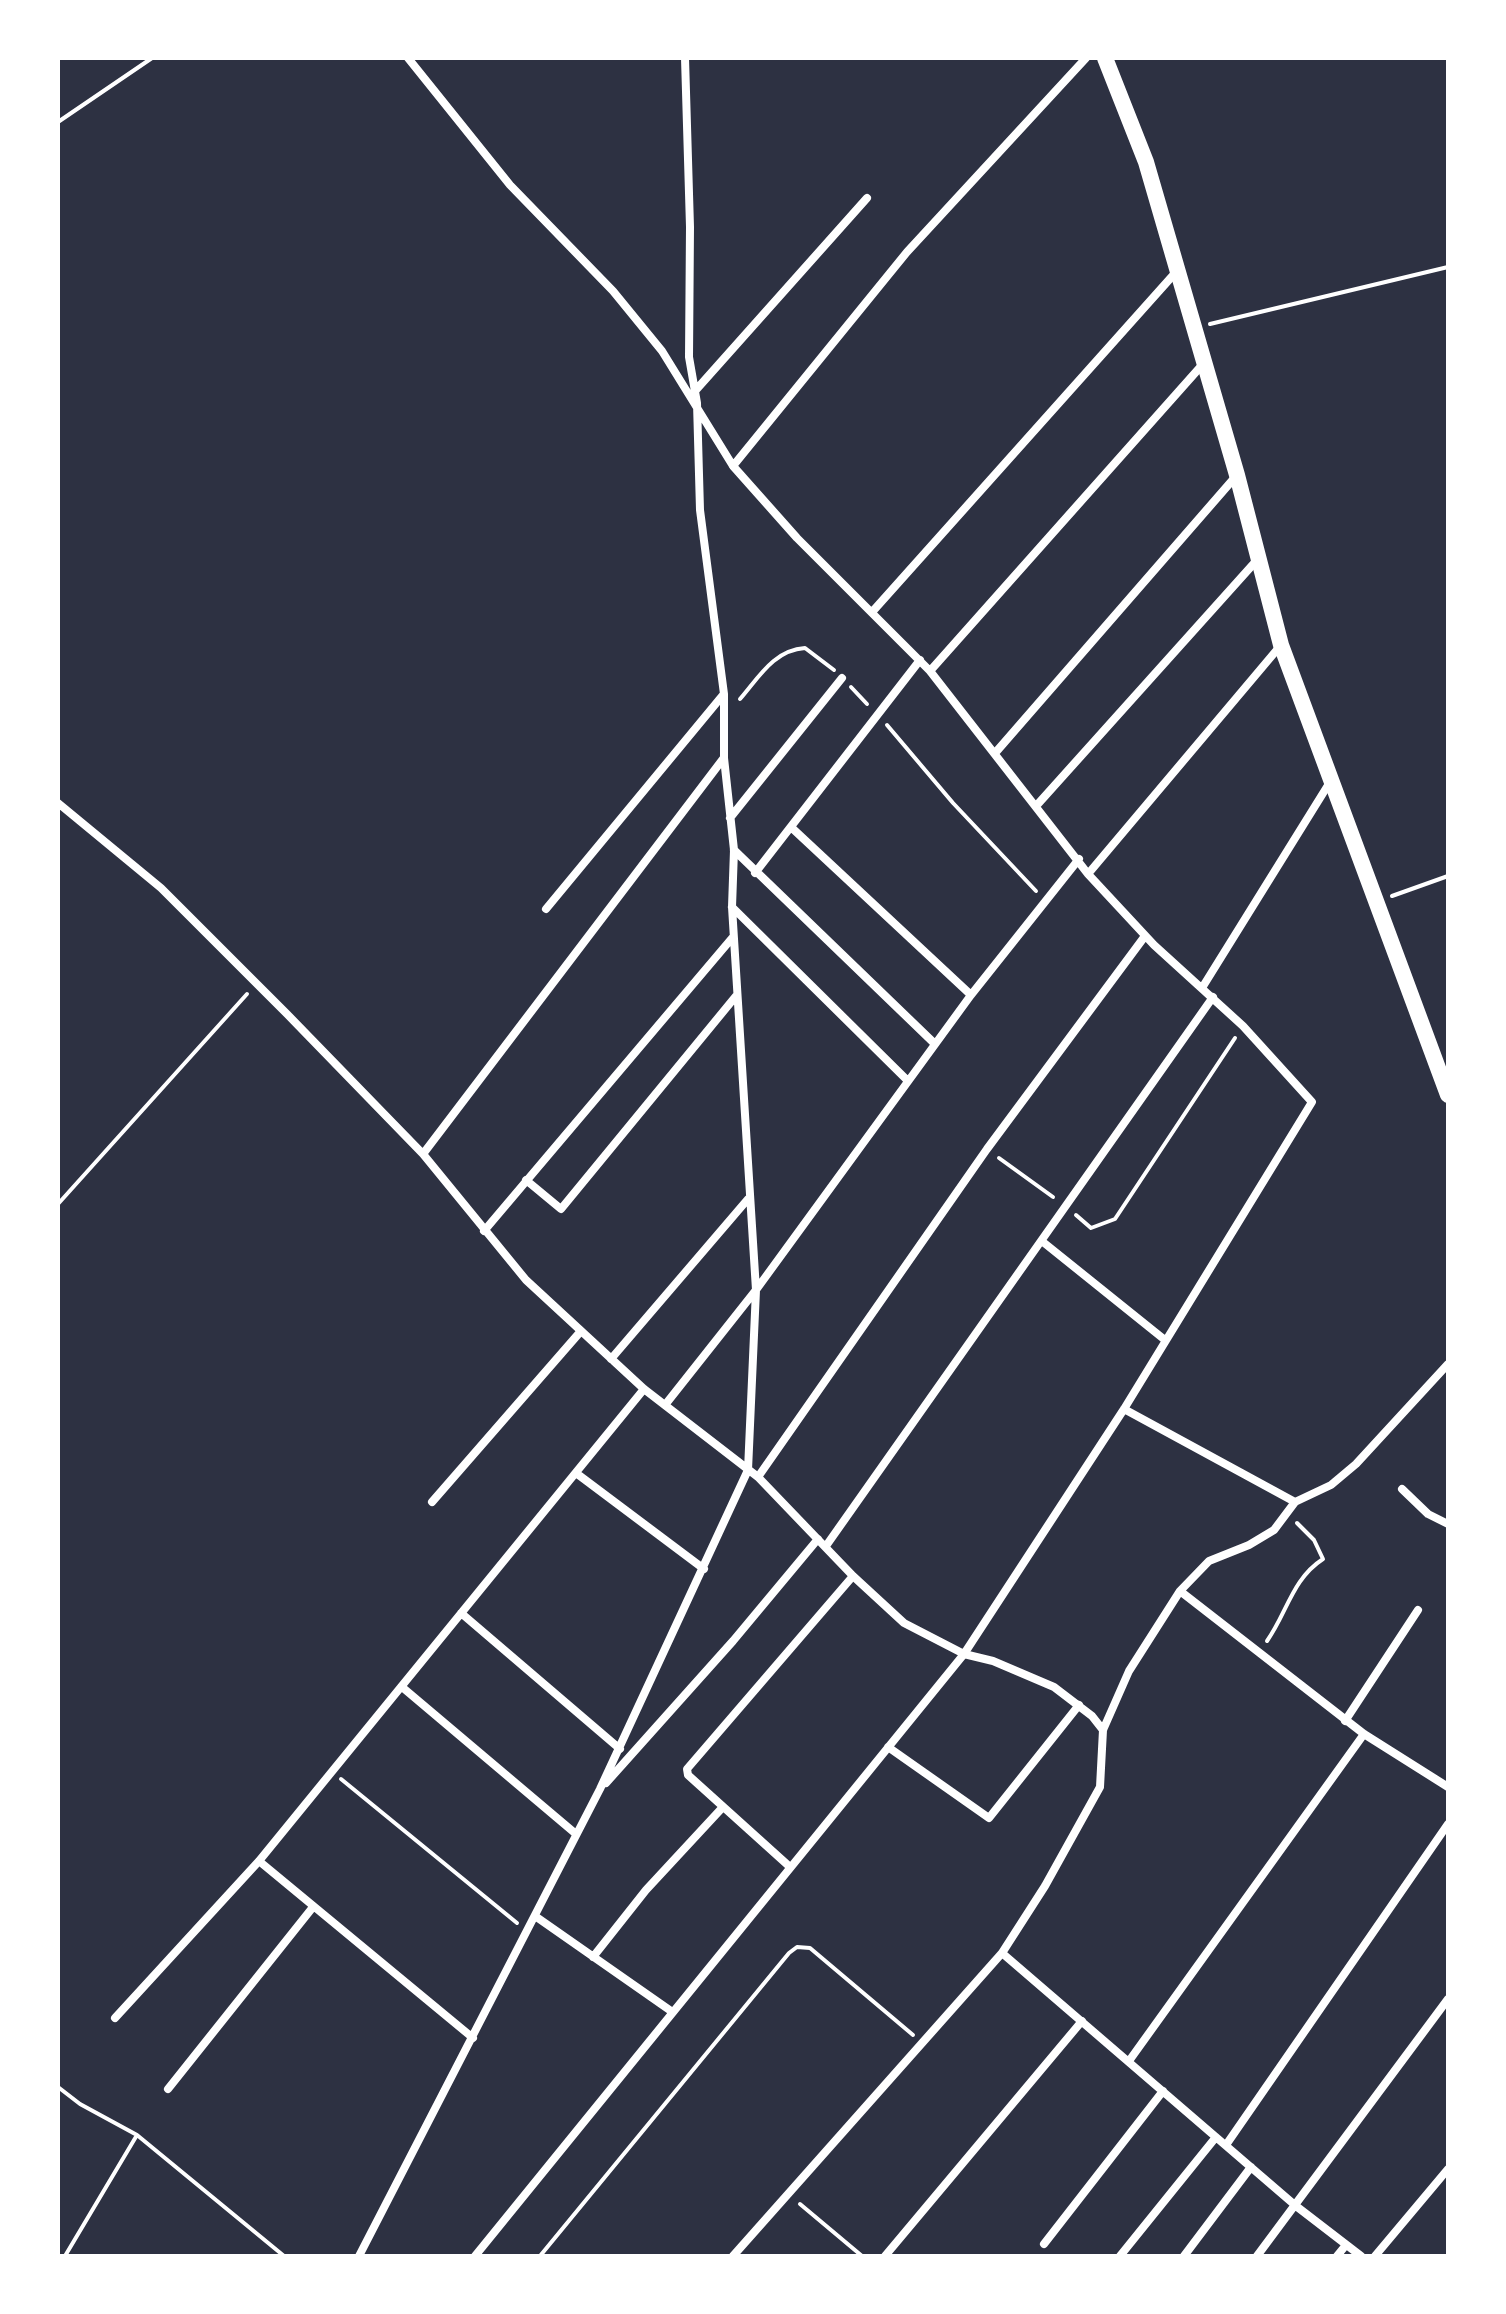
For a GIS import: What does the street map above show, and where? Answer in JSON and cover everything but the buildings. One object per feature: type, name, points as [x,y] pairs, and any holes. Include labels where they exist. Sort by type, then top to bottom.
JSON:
[{"type":"main road","points":[[1105,58],[1146,162],[1192,329],[1237,475],[1281,645],[1448,1095]]},
{"type":"street","points":[[408,58],[510,185],[613,291],[662,351],[697,403],[733,466],[797,538],[930,671],[1088,874],[1145,936],[1243,1026],[1312,1099],[1312,1106],[1124,1409],[964,1654],[671,2011],[479,2254]]},
{"type":"street","points":[[359,2256],[620,1749],[748,1470],[756,1290],[732,907],[734,850],[724,758],[724,694],[700,510],[697,403],[689,357],[690,212],[685,58]]},
{"type":"street","points":[[733,466],[907,252],[1086,58]]},
{"type":"street","points":[[695,391],[867,198]]},
{"type":"street","points":[[873,611],[1176,272]]},
{"type":"street","points":[[930,671],[1204,363]]},
{"type":"street","points":[[996,752],[1237,475]]},
{"type":"street","points":[[1037,805],[1257,560]]},
{"type":"street","points":[[1088,874],[1281,645]]},
{"type":"street","points":[[755,873],[920,660]]},
{"type":"street","points":[[730,818],[842,678]]},
{"type":"street","points":[[546,909],[724,694]]},
{"type":"street","points":[[423,1154],[724,758]]},
{"type":"street","points":[[1202,988],[1330,782]]},
{"type":"street","points":[[58,803],[161,888],[257,984],[423,1154],[526,1280],[644,1389],[758,1477],[853,1576],[904,1623],[964,1654],[1026,1674],[1054,1687],[1079,1705],[1103,1730]]},
{"type":"street","points":[[792,828],[971,995]]},
{"type":"street","points":[[734,850],[935,1044]]},
{"type":"street","points":[[665,1405],[756,1290],[971,995],[1079,859]]},
{"type":"street","points":[[732,907],[908,1081]]},
{"type":"street","points":[[484,1231],[734,936]]},
{"type":"street","points":[[758,1477],[987,1149],[1145,936]]},
{"type":"street","points":[[526,1180],[561,1209],[737,996]]},
{"type":"street","points":[[826,1546],[1213,997]]},
{"type":"street","points":[[611,1359],[748,1199]]},
{"type":"street","points":[[1043,1242],[1165,1340]]},
{"type":"street","points":[[432,1502],[581,1331]]},
{"type":"street","points":[[733,2256],[924,2045],[1002,1953],[1045,1886],[1100,1787],[1103,1730],[1129,1671],[1180,1591],[1209,1561],[1262,1539],[1274,1530],[1295,1502],[1331,1485],[1356,1464],[1448,1364]]},
{"type":"street","points":[[115,2018],[259,1861],[644,1389]]},
{"type":"street","points":[[1124,1409],[1295,1502]]},
{"type":"street","points":[[576,1473],[704,1569]]},
{"type":"street","points":[[1402,1489],[1428,1514],[1448,1524]]},
{"type":"street","points":[[600,1789],[733,1641],[818,1539]]},
{"type":"street","points":[[790,1867],[722,1808],[688,1775],[687,1769],[853,1576]]},
{"type":"street","points":[[1180,1591],[1345,1721],[1448,1787]]},
{"type":"street","points":[[1345,1721],[1418,1610]]},
{"type":"street","points":[[461,1613],[620,1749]]},
{"type":"street","points":[[402,1687],[576,1834]]},
{"type":"street","points":[[888,1747],[989,1818],[1079,1705]]},
{"type":"street","points":[[1129,2061],[1364,1734]]},
{"type":"street","points":[[593,1957],[646,1890],[722,1808]]},
{"type":"street","points":[[1226,2145],[1448,1824]]},
{"type":"street","points":[[259,1861],[473,2038]]},
{"type":"street","points":[[168,2089],[313,1907]]},
{"type":"street","points":[[535,1916],[671,2011]]},
{"type":"street","points":[[1002,1953],[1296,2206],[1361,2256]]},
{"type":"street","points":[[1257,2256],[1448,1999]]},
{"type":"street","points":[[885,2256],[1082,2021]]},
{"type":"street","points":[[1044,2244],[1163,2091]]},
{"type":"street","points":[[1120,2256],[1216,2137]]},
{"type":"street","points":[[1184,2256],[1251,2167]]},
{"type":"street","points":[[1375,2256],[1448,2169]]},
{"type":"street","points":[[1337,2256],[1346,2245]]},
{"type":"path","points":[[58,122],[152,58]]},
{"type":"path","points":[[1192,329],[1448,267]]},
{"type":"path","points":[[723,719],[776,656],[789,649],[805,648],[819,655],[878,715],[953,803],[1046,902]]},
{"type":"path","points":[[1375,902],[1448,876]]},
{"type":"path","points":[[58,1204],[257,984]]},
{"type":"path","points":[[987,1149],[1091,1228],[1115,1219],[1243,1026]]},
{"type":"path","points":[[1259,1651],[1285,1616],[1290,1592],[1323,1559],[1314,1540],[1286,1514]]},
{"type":"path","points":[[332,1772],[528,1932]]},
{"type":"path","points":[[540,2256],[797,1947],[810,1948],[924,2045]]},
{"type":"path","points":[[58,2087],[80,2104],[137,2135],[284,2256]]},
{"type":"path","points":[[65,2256],[137,2135]]},
{"type":"path","points":[[789,2195],[862,2256]]}]
